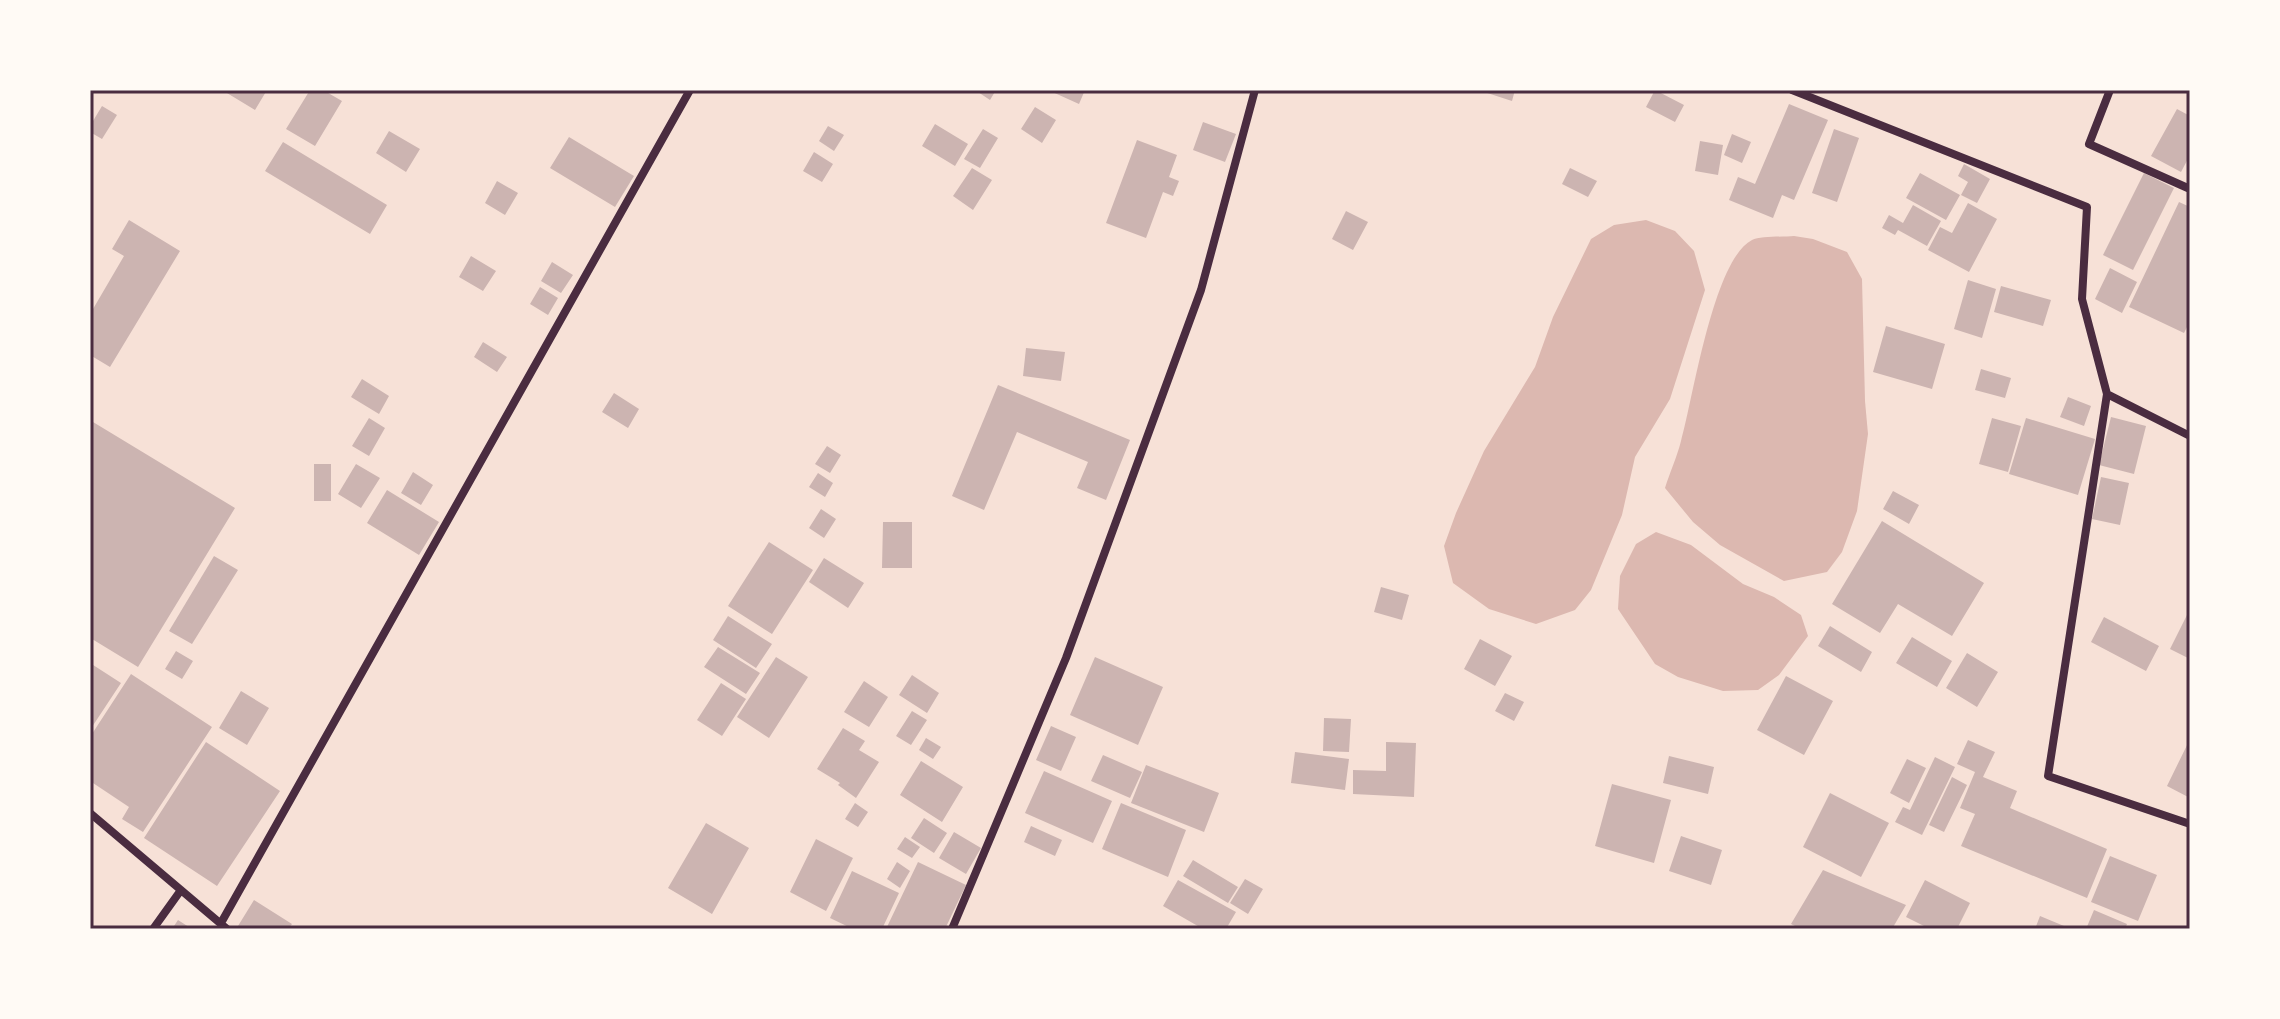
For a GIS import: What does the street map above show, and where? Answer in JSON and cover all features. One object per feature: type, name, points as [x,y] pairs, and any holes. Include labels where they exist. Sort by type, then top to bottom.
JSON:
[{"type":"street","points":[[90,813],[224,926],[349,693],[690,90]]},
{"type":"street","points":[[952,929],[1066,658],[1201,290],[1255,90]]},
{"type":"street","points":[[1792,90],[2087,207],[2082,299],[2107,394],[2048,776],[2190,824]]},
{"type":"street","points":[[2110,90],[2089,144],[2190,189]]},
{"type":"street","points":[[2107,394],[2190,436]]},
{"type":"street","points":[[153,929],[181,890]]},
{"type":"shaded area","points":[[1646,220],[1675,231],[1694,251],[1705,290],[1670,399],[1635,457],[1622,515],[1591,590],[1575,610],[1536,624],[1489,609],[1453,583],[1444,546],[1456,513],[1484,451],[1535,367],[1553,317],[1591,239],[1614,225]]},
{"type":"shaded area","points":[[1794,236],[1813,239],[1847,252],[1862,279],[1868,434],[1857,511],[1842,552],[1827,572],[1784,581],[1720,545],[1693,522],[1665,488],[1681,441],[1706,333],[1726,274],[1738,253],[1752,240]]},
{"type":"shaded area","points":[[1656,532],[1691,545],[1743,584],[1774,597],[1801,615],[1808,636],[1779,675],[1758,690],[1723,691],[1678,677],[1655,664],[1618,609],[1620,576],[1636,544]]},
{"type":"building","points":[[222,90],[267,90],[255,110]]},
{"type":"building","points":[[310,90],[323,90],[342,101],[315,146],[286,129]]},
{"type":"building","points":[[975,90],[996,90],[990,100]]},
{"type":"building","points":[[1048,90],[1085,90],[1079,104]]},
{"type":"building","points":[[1478,90],[1515,90],[1512,101]]},
{"type":"building","points":[[1655,90],[1684,105],[1675,122],[1646,107]]},
{"type":"building","points":[[1789,104],[1828,120],[1794,200],[1782,195],[1773,218],[1729,200],[1738,177],[1755,184]]},
{"type":"building","points":[[102,106],[117,115],[102,139],[90,132],[90,126]]},
{"type":"building","points":[[1035,107],[1056,120],[1042,143],[1021,129]]},
{"type":"building","points":[[2177,109],[2190,116],[2190,155],[2181,172],[2151,156]]},
{"type":"building","points":[[1203,122],[1236,134],[1225,162],[1193,150]]},
{"type":"building","points":[[935,124],[968,144],[955,166],[922,146]]},
{"type":"building","points":[[828,126],[844,135],[834,151],[819,141]]},
{"type":"building","points":[[983,129],[998,138],[980,168],[964,159]]},
{"type":"building","points":[[1834,129],[1859,138],[1837,202],[1812,193]]},
{"type":"building","points":[[389,131],[420,149],[406,172],[376,153]]},
{"type":"building","points":[[1732,134],[1751,142],[1742,163],[1724,155]]},
{"type":"building","points":[[569,137],[634,176],[615,207],[550,168]]},
{"type":"building","points":[[1137,140],[1177,155],[1169,177],[1179,181],[1173,196],[1163,192],[1146,238],[1106,223]]},
{"type":"building","points":[[1700,141],[1723,145],[1718,175],[1695,171]]},
{"type":"building","points":[[283,142],[387,205],[370,234],[265,171]]},
{"type":"building","points":[[814,152],[833,164],[822,182],[803,171]]},
{"type":"building","points":[[1964,164],[1990,179],[1977,203],[1961,195],[1968,182],[1958,176]]},
{"type":"building","points":[[972,168],[992,180],[973,210],[953,196]]},
{"type":"building","points":[[1570,168],[1597,181],[1588,197],[1562,184]]},
{"type":"building","points":[[1920,173],[1960,195],[1946,220],[1906,198]]},
{"type":"building","points":[[2144,173],[2174,188],[2133,270],[2103,255]]},
{"type":"building","points":[[497,181],[518,193],[505,215],[485,203]]},
{"type":"building","points":[[2179,202],[2190,207],[2190,321],[2184,333],[2129,307]]},
{"type":"building","points":[[1968,203],[1997,219],[1969,272],[1928,250],[1940,227],[1952,233]]},
{"type":"building","points":[[1913,205],[1941,221],[1927,246],[1898,230],[1895,235],[1882,228],[1889,215],[1903,223]]},
{"type":"building","points":[[1346,211],[1368,222],[1353,250],[1332,239]]},
{"type":"building","points":[[129,220],[180,251],[110,367],[90,355],[90,307],[93,309],[124,256],[112,249]]},
{"type":"building","points":[[471,256],[496,271],[483,291],[459,277]]},
{"type":"building","points":[[552,262],[573,275],[561,293],[541,281]]},
{"type":"building","points":[[2110,268],[2137,282],[2122,313],[2095,299]]},
{"type":"building","points":[[1968,280],[1996,289],[1982,338],[1954,329]]},
{"type":"building","points":[[2001,286],[2051,300],[2043,326],[1994,312]]},
{"type":"building","points":[[540,287],[558,298],[548,315],[530,304]]},
{"type":"building","points":[[1886,326],[1945,344],[1932,389],[1873,372]]},
{"type":"building","points":[[483,342],[507,357],[497,372],[474,357]]},
{"type":"building","points":[[1026,348],[1065,352],[1061,381],[1023,376]]},
{"type":"building","points":[[1981,369],[2011,378],[2005,398],[1975,390]]},
{"type":"building","points":[[362,379],[389,396],[379,414],[351,397]]},
{"type":"building","points":[[998,385],[1130,440],[1106,500],[1077,488],[1088,462],[1017,432],[984,510],[952,496]]},
{"type":"building","points":[[614,393],[639,409],[628,428],[602,412]]},
{"type":"building","points":[[2068,397],[2091,406],[2084,426],[2060,417]]},
{"type":"building","points":[[2111,417],[2146,426],[2134,474],[2099,465]]},
{"type":"building","points":[[369,418],[385,428],[369,456],[352,446]]},
{"type":"building","points":[[1992,418],[2021,426],[2008,472],[1979,464]]},
{"type":"building","points":[[2026,418],[2095,439],[2078,495],[2009,474]]},
{"type":"building","points":[[93,422],[235,508],[138,667],[92,639],[90,642],[90,427]]},
{"type":"building","points":[[827,446],[841,455],[830,473],[815,464]]},
{"type":"building","points":[[314,464],[331,464],[331,501],[314,501]]},
{"type":"building","points":[[356,464],[380,478],[361,508],[338,494]]},
{"type":"building","points":[[413,472],[433,485],[421,505],[401,493]]},
{"type":"building","points":[[818,473],[833,483],[825,497],[809,487]]},
{"type":"building","points":[[2101,477],[2129,483],[2120,525],[2092,519]]},
{"type":"building","points":[[387,490],[439,522],[419,555],[367,523]]},
{"type":"building","points":[[1893,491],[1919,505],[1909,524],[1883,509]]},
{"type":"building","points":[[821,509],[836,519],[824,538],[809,528]]},
{"type":"building","points":[[1882,521],[1984,583],[1952,636],[1898,604],[1880,633],[1832,604]]},
{"type":"building","points":[[883,522],[912,522],[912,568],[882,568]]},
{"type":"building","points":[[769,542],[813,570],[772,634],[728,606]]},
{"type":"building","points":[[214,556],[238,570],[192,644],[169,631]]},
{"type":"building","points":[[824,558],[864,583],[848,608],[809,582]]},
{"type":"building","points":[[1381,587],[1409,595],[1402,620],[1374,612]]},
{"type":"building","points":[[2190,609],[2190,659],[2170,649]]},
{"type":"building","points":[[728,616],[772,644],[756,668],[713,640]]},
{"type":"building","points":[[2104,617],[2159,646],[2146,671],[2091,642]]},
{"type":"building","points":[[1830,626],[1872,652],[1861,672],[1818,646]]},
{"type":"building","points":[[1912,637],[1952,661],[1937,687],[1896,663]]},
{"type":"building","points":[[1480,639],[1512,656],[1495,686],[1464,669]]},
{"type":"building","points":[[718,647],[760,673],[746,694],[704,667]]},
{"type":"building","points":[[176,651],[193,661],[182,679],[165,669]]},
{"type":"building","points":[[1967,653],[1998,672],[1977,707],[1946,688]]},
{"type":"building","points":[[776,657],[808,677],[769,738],[737,717]]},
{"type":"building","points":[[1095,657],[1163,687],[1138,745],[1070,715]]},
{"type":"building","points":[[90,663],[121,683],[90,730]]},
{"type":"building","points":[[131,674],[212,727],[143,832],[122,819],[129,807],[90,781],[90,737]]},
{"type":"building","points":[[912,675],[939,693],[927,713],[899,695]]},
{"type":"building","points":[[1786,676],[1833,701],[1804,755],[1757,730]]},
{"type":"building","points":[[864,681],[888,697],[869,727],[844,712]]},
{"type":"building","points":[[721,683],[746,699],[722,736],[697,720]]},
{"type":"building","points":[[241,691],[269,708],[247,745],[219,728]]},
{"type":"building","points":[[1505,693],[1524,702],[1514,721],[1495,711]]},
{"type":"building","points":[[912,711],[927,720],[911,745],[896,736]]},
{"type":"building","points":[[1324,718],[1351,719],[1349,752],[1323,751]]},
{"type":"building","points":[[1051,726],[1076,737],[1061,771],[1036,760]]},
{"type":"building","points":[[843,728],[865,741],[859,750],[879,762],[856,798],[838,785],[840,783],[817,769]]},
{"type":"building","points":[[926,738],[941,747],[933,759],[919,750]]},
{"type":"building","points":[[2190,739],[2190,798],[2167,786]]},
{"type":"building","points":[[1968,740],[1995,752],[1983,777],[2017,791],[2010,808],[2107,849],[2087,898],[1961,846],[1975,814],[1960,808],[1975,772],[1957,764]]},
{"type":"building","points":[[206,742],[280,791],[217,886],[144,838]]},
{"type":"building","points":[[1386,742],[1416,743],[1414,797],[1353,794],[1353,770],[1386,771]]},
{"type":"building","points":[[1295,752],[1349,759],[1345,790],[1291,783]]},
{"type":"building","points":[[1103,755],[1142,772],[1130,798],[1091,781]]},
{"type":"building","points":[[1669,756],[1714,767],[1708,794],[1663,783]]},
{"type":"building","points":[[1935,757],[1955,767],[1922,835],[1895,822],[1903,807],[1910,810]]},
{"type":"building","points":[[1907,759],[1926,768],[1909,803],[1890,793]]},
{"type":"building","points":[[921,761],[963,787],[942,822],[900,795]]},
{"type":"building","points":[[1146,765],[1219,793],[1204,832],[1131,803]]},
{"type":"building","points":[[1044,771],[1112,801],[1093,843],[1025,813]]},
{"type":"building","points":[[1952,777],[1967,785],[1944,832],[1929,825]]},
{"type":"building","points":[[1612,784],[1671,800],[1654,863],[1595,846]]},
{"type":"building","points":[[1830,793],[1889,823],[1861,877],[1803,847]]},
{"type":"building","points":[[855,803],[868,812],[858,827],[845,819]]},
{"type":"building","points":[[1121,803],[1186,830],[1168,877],[1102,849]]},
{"type":"building","points":[[924,818],[947,833],[934,853],[911,838]]},
{"type":"building","points":[[706,823],[749,848],[712,914],[668,888]]},
{"type":"building","points":[[1031,826],[1062,840],[1055,856],[1024,842]]},
{"type":"building","points":[[954,832],[981,848],[966,874],[939,858]]},
{"type":"building","points":[[1681,836],[1722,850],[1711,885],[1669,871]]},
{"type":"building","points":[[905,837],[920,847],[912,858],[897,849]]},
{"type":"building","points":[[816,839],[853,858],[826,911],[790,892]]},
{"type":"building","points":[[2110,856],[2157,875],[2138,921],[2091,902]]},
{"type":"building","points":[[1193,860],[1238,887],[1228,903],[1183,876]]},
{"type":"building","points":[[897,862],[910,871],[900,888],[887,879]]},
{"type":"building","points":[[918,862],[966,885],[945,929],[886,929]]},
{"type":"building","points":[[1823,870],[1906,905],[1892,929],[1801,929],[1791,924]]},
{"type":"building","points":[[852,871],[899,893],[882,929],[853,929],[830,918]]},
{"type":"building","points":[[1245,879],[1263,889],[1248,914],[1230,903]]},
{"type":"building","points":[[1178,880],[1236,912],[1226,929],[1203,929],[1163,906]]},
{"type":"building","points":[[1925,880],[1970,903],[1957,929],[1930,929],[1906,917]]},
{"type":"building","points":[[254,900],[292,924],[288,929],[243,929],[238,926]]},
{"type":"building","points":[[2094,910],[2127,924],[2125,929],[2086,929]]},
{"type":"building","points":[[2040,916],[2064,926],[2063,929],[2035,929]]},
{"type":"building","points":[[178,920],[192,929],[172,929]]}]
